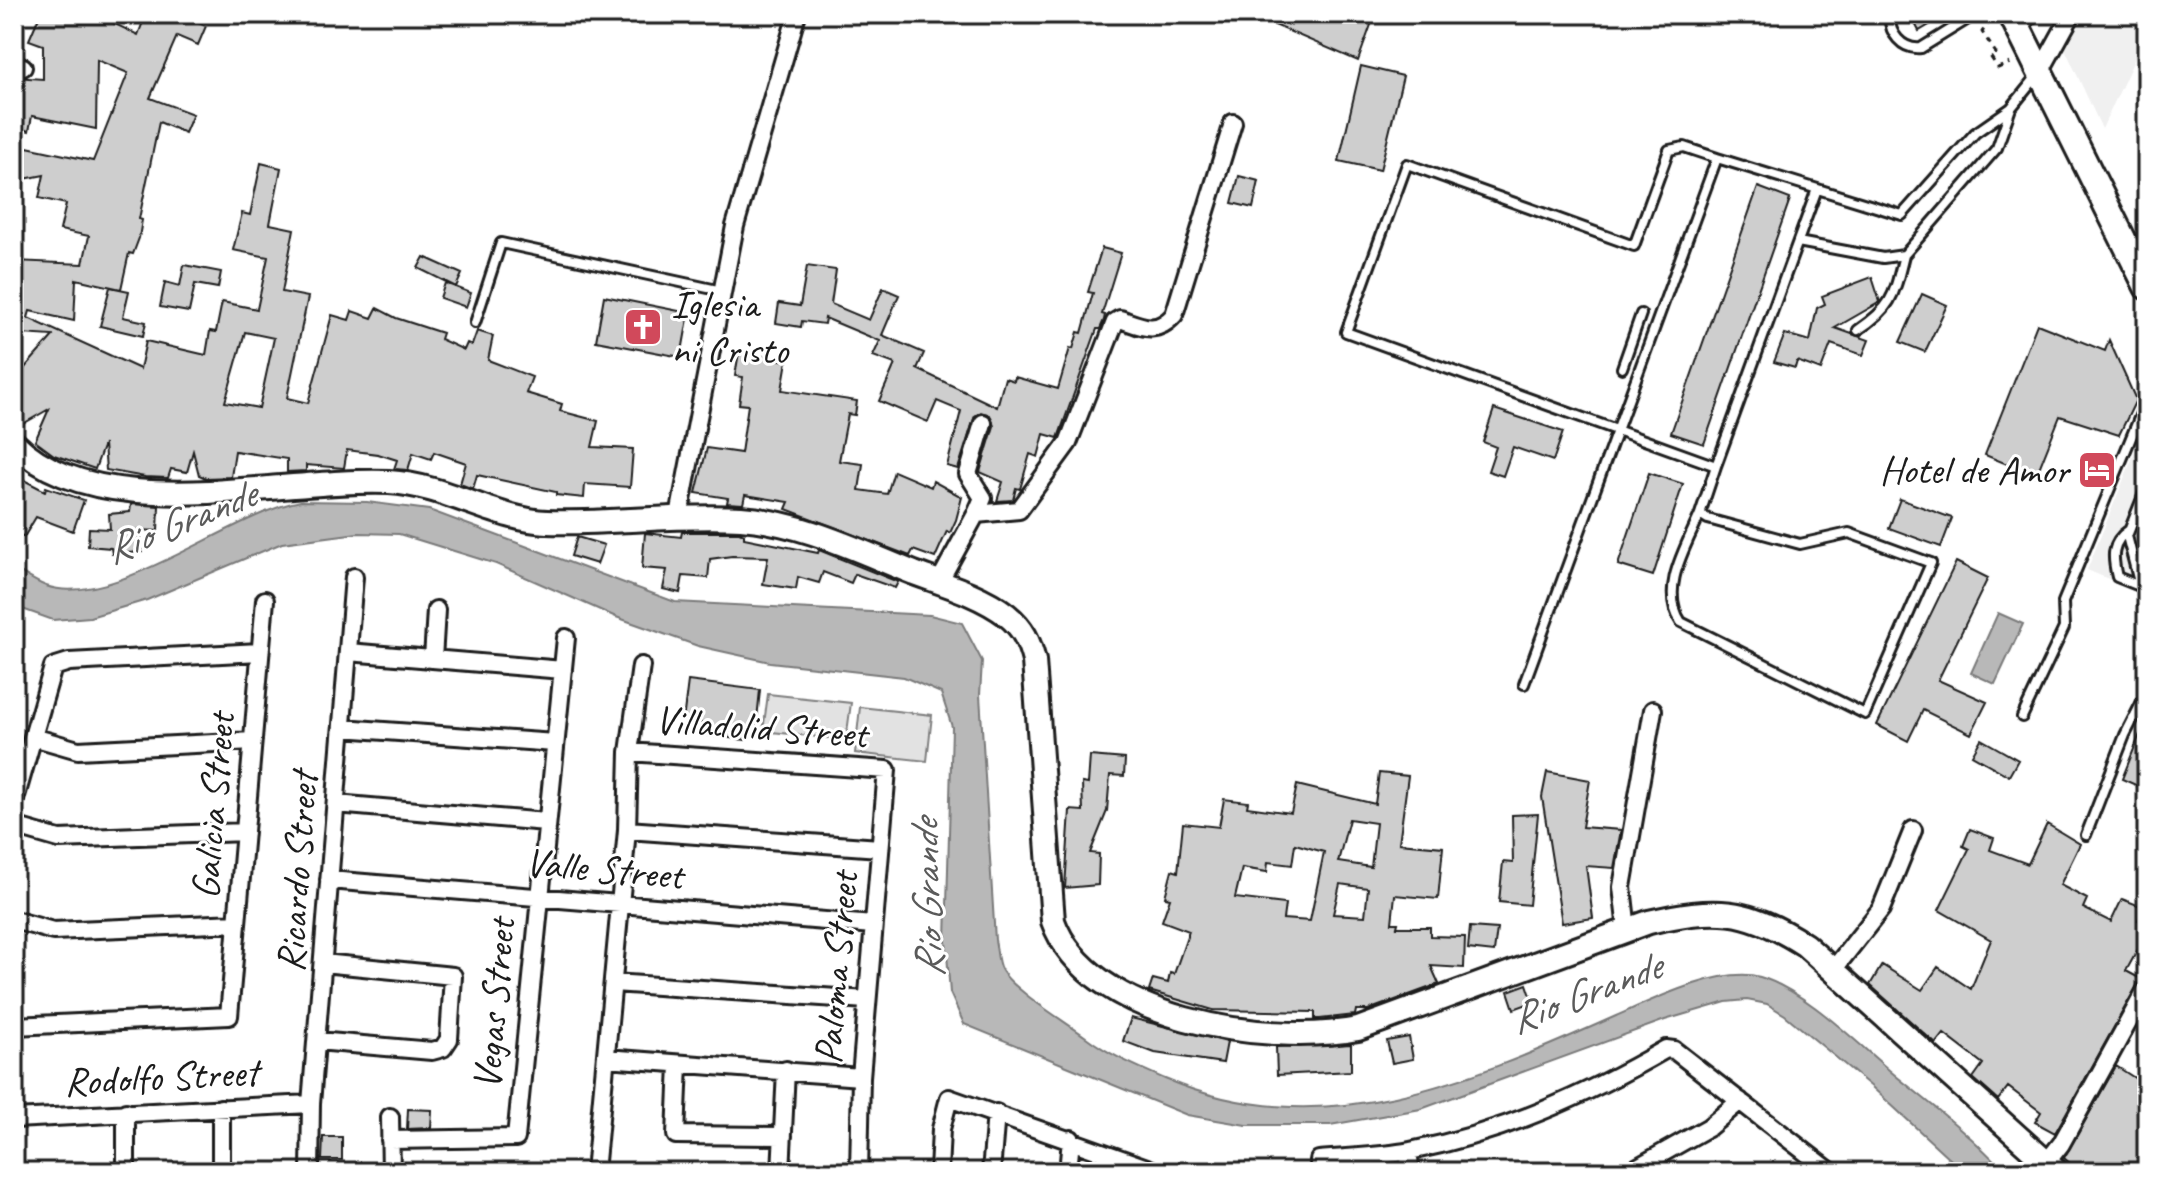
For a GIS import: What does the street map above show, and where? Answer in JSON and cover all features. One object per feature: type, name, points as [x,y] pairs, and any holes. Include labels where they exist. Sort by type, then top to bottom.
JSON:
[{"type":"main road","points":[[2022,20],[2037,67],[2147,287]]},
{"type":"main road","points":[[14,443],[50,470],[75,480],[137,491],[191,494],[295,483],[386,482],[436,490],[546,522],[679,516],[744,518],[793,528],[939,582],[1008,616],[1030,643],[1053,921],[1065,947],[1074,956],[1139,1003],[1175,1016],[1235,1028],[1334,1034],[1358,1029],[1627,930],[1693,912],[1730,913],[1785,932],[1833,970],[2052,1167]]},
{"type":"street","points":[[679,516],[739,212],[797,14]]},
{"type":"street","points":[[2037,67],[2072,14]]},
{"type":"street","points":[[976,514],[1019,510],[1051,468],[1068,443],[1115,322],[1120,319],[1150,330],[1163,327],[1174,315],[1233,123]]},
{"type":"street","points":[[939,582],[983,498],[968,474],[983,423]]},
{"type":"street","name":"Ricardo Street","points":[[310,1172],[311,1104],[354,577]]},
{"type":"street","name":"Galicia Street","points":[[14,1026],[229,1016],[265,600]]},
{"type":"street","points":[[433,659],[436,610]]},
{"type":"street","name":"Vegas Street","points":[[390,1140],[516,1138],[566,638]]},
{"type":"street","points":[[14,803],[53,667],[69,662],[260,652]]},
{"type":"street","points":[[348,652],[563,670]]},
{"type":"street","points":[[595,1172],[627,830],[629,752],[641,666]]},
{"type":"street","points":[[1627,930],[1622,887],[1653,710]]},
{"type":"street","points":[[342,728],[555,743]]},
{"type":"street","points":[[33,737],[78,750],[253,741]]},
{"type":"street","name":"Villadolid Street","points":[[629,752],[887,770]]},
{"type":"street","name":"Paloma Street","points":[[859,1172],[861,1077],[887,770]]},
{"type":"street","points":[[336,804],[546,822]]},
{"type":"street","points":[[14,826],[59,839],[245,832]]},
{"type":"street","points":[[627,830],[880,848]]},
{"type":"street","points":[[1833,970],[1881,909],[1913,830]]},
{"type":"street","name":"Valle Street","points":[[329,880],[873,925]]},
{"type":"street","points":[[14,920],[53,931],[237,923]]},
{"type":"street","points":[[317,1041],[432,1051],[443,1048],[449,1039],[453,976],[323,963]]},
{"type":"street","points":[[613,983],[867,1000]]},
{"type":"street","points":[[2052,1167],[2061,1144],[2147,988]]},
{"type":"street","points":[[1320,1172],[1319,1160],[1408,1152],[1541,1113],[1593,1091],[1666,1049],[1674,1050],[1831,1172]]},
{"type":"street","points":[[606,1058],[861,1077]]},
{"type":"street","points":[[679,1064],[676,1135],[783,1136]]},
{"type":"street","points":[[781,1172],[786,1070]]},
{"type":"street","points":[[939,1172],[941,1129],[949,1098],[1071,1139],[1150,1170]]},
{"type":"street","points":[[1629,1172],[1709,1127],[1740,1101]]},
{"type":"street","name":"Rodolfo Street","points":[[14,1119],[311,1104]]},
{"type":"street","points":[[221,1108],[221,1172]]},
{"type":"street","points":[[126,1112],[126,1172]]},
{"type":"street","points":[[991,1172],[996,1113]]},
{"type":"street","points":[[390,1117],[391,1172]]},
{"type":"street","points":[[1068,1172],[1071,1139]]},
{"type":"street","points":[[1408,1152],[1411,1172]]},
{"type":"street","points":[[1801,1172],[1814,1159]]},
{"type":"lane","points":[[1890,14],[1889,23],[1901,45],[1912,49],[1921,48],[1976,14]]},
{"type":"lane","points":[[1858,330],[1884,313],[1896,287],[1904,255],[1997,148],[2011,108],[2037,67]]},
{"type":"lane","points":[[1716,466],[1346,332],[1407,164],[1634,246],[1669,150],[1684,147],[1902,215],[1975,133],[2011,108]]},
{"type":"lane","points":[[1524,684],[1717,158]]},
{"type":"lane","points":[[1700,514],[1800,544],[1849,533],[1931,563],[1865,714],[1681,622],[1672,608],[1677,568],[1700,514],[1817,189]]},
{"type":"lane","points":[[1798,242],[1883,258],[1904,255]]},
{"type":"lane","points":[[475,323],[501,243],[722,291]]},
{"type":"lane","points":[[1622,368],[1641,314]]},
{"type":"lane","points":[[2022,717],[2064,628],[2063,602],[2147,399]]},
{"type":"lane","points":[[2144,587],[2127,536],[2147,486]]},
{"type":"lane","points":[[2130,527],[2119,537],[2113,552],[2114,566],[2117,577],[2144,587]]},
{"type":"lane","points":[[2086,835],[2125,735],[2147,692]]},
{"type":"path","points":[[1995,14],[1982,32],[1996,53],[1990,56],[1998,68]]},
{"type":"shaded area","points":[[2049,14],[2147,14],[2147,32],[2102,129]]},
{"type":"shaded area","points":[[2147,422],[2147,595],[2087,570]]},
{"type":"shaded area","points":[[301,501],[367,502],[429,510],[675,602],[930,615],[962,623],[982,661],[980,695],[995,940],[1000,966],[1016,986],[1095,1044],[1165,1079],[1224,1098],[1282,1107],[1339,1106],[1395,1097],[1506,1063],[1687,986],[1726,976],[1744,975],[1778,984],[1815,1007],[1954,1124],[2005,1172],[1964,1172],[1873,1088],[1785,1015],[1767,1004],[1747,1000],[1726,1002],[1665,1020],[1421,1109],[1330,1125],[1246,1125],[1187,1115],[964,1024],[950,993],[946,941],[952,727],[941,693],[904,677],[770,662],[698,646],[616,617],[496,564],[399,534],[358,533],[282,543],[147,600],[90,617],[53,620],[14,606],[14,568],[46,586],[73,590],[104,585],[138,573],[273,509]]},
{"type":"shaded area","points":[[1998,613],[2023,624],[1995,684],[1971,673]]},
{"type":"shaded area","points":[[768,694],[851,703],[846,740],[763,731]]},
{"type":"shaded area","points":[[860,707],[932,715],[927,761],[855,753]]},
{"type":"building","points":[[40,14],[71,14],[85,19],[87,14],[94,14],[138,35],[146,14],[175,14],[206,26],[198,45],[177,36],[150,98],[193,114],[185,133],[159,122],[139,219],[142,220],[139,238],[133,254],[129,253],[121,289],[76,279],[74,321],[30,311],[28,318],[140,369],[146,341],[206,355],[210,331],[216,332],[222,302],[257,309],[268,257],[233,250],[242,213],[250,215],[261,163],[281,168],[270,224],[294,229],[282,292],[308,297],[287,398],[308,403],[332,315],[349,320],[352,311],[372,318],[377,308],[396,318],[442,333],[440,339],[464,350],[467,343],[472,345],[477,331],[493,336],[488,360],[532,377],[526,393],[562,404],[560,411],[598,421],[592,447],[633,449],[630,487],[585,484],[584,498],[556,495],[556,492],[477,475],[473,489],[460,484],[466,463],[434,452],[431,459],[413,453],[408,470],[394,469],[397,460],[347,450],[344,468],[306,465],[306,471],[287,472],[287,459],[235,451],[231,477],[206,478],[199,475],[193,451],[187,472],[171,469],[168,478],[145,477],[106,470],[104,444],[95,469],[54,455],[35,441],[49,409],[14,429],[14,380],[53,336],[22,334],[14,351],[15,261],[83,264],[89,236],[60,230],[66,204],[39,198],[44,175],[14,181],[14,149],[27,147],[93,161],[128,73],[97,60],[96,129],[32,116],[29,131],[14,127],[14,77],[43,79],[43,45],[29,40]],"holes":[[[245,332],[274,338],[259,408],[225,402]]]},
{"type":"building","points":[[1249,14],[1348,14],[1372,22],[1358,61]]},
{"type":"building","points":[[1910,14],[1948,14],[1919,31]]},
{"type":"building","points":[[1361,66],[1403,76],[1380,170],[1339,161]]},
{"type":"building","points":[[1239,176],[1259,181],[1253,208],[1232,203]]},
{"type":"building","points":[[1758,187],[1790,199],[1704,444],[1671,433]]},
{"type":"building","points":[[1102,248],[1121,253],[1102,314],[1105,315],[1104,320],[1097,329],[1058,438],[1044,434],[1038,457],[1030,454],[1020,489],[1016,488],[1013,500],[997,501],[1003,482],[980,472],[994,426],[990,415],[981,412],[975,416],[958,469],[947,466],[961,411],[937,401],[928,422],[879,401],[895,364],[873,356],[880,341],[825,318],[824,324],[802,321],[801,327],[776,323],[779,303],[800,306],[807,266],[836,270],[831,304],[869,320],[883,288],[899,295],[882,335],[924,353],[917,369],[997,407],[1005,378],[1014,381],[1015,377],[1058,389],[1070,348],[1073,349],[1078,332],[1082,333],[1093,293],[1088,292]]},
{"type":"building","points":[[424,257],[462,274],[456,287],[418,268]]},
{"type":"building","points":[[184,265],[221,272],[218,288],[195,284],[189,312],[160,307],[165,282],[180,286]]},
{"type":"building","points":[[1872,277],[1880,302],[1835,328],[1869,340],[1863,355],[1831,344],[1821,370],[1797,361],[1795,368],[1774,362],[1785,334],[1810,341],[1817,308],[1825,304],[1822,296]]},
{"type":"building","points":[[445,283],[471,293],[466,307],[440,298]]},
{"type":"building","points":[[110,287],[129,291],[123,317],[146,322],[143,336],[100,326]]},
{"type":"building","points":[[1922,294],[1947,305],[1925,352],[1900,342]]},
{"type":"building","name":"Iglesia ni Cristo","points":[[604,296],[689,313],[681,357],[596,341]]},
{"type":"building","points":[[2037,324],[2105,351],[2109,340],[2136,400],[2119,435],[2060,416],[2036,476],[1985,455]]},
{"type":"building","points":[[739,352],[787,361],[782,390],[857,401],[855,415],[848,414],[839,461],[863,464],[859,490],[887,494],[894,471],[931,487],[933,481],[962,497],[956,520],[950,533],[947,531],[935,558],[913,550],[910,556],[786,509],[789,502],[745,495],[743,504],[727,503],[728,498],[696,493],[707,448],[741,453],[748,405],[739,404],[743,377],[735,376]]},
{"type":"building","points":[[1494,409],[1563,432],[1553,461],[1513,447],[1503,476],[1488,471],[1496,447],[1483,442]]},
{"type":"building","points":[[1649,473],[1683,484],[1653,576],[1618,565]]},
{"type":"building","points":[[14,475],[45,491],[46,487],[84,500],[73,531],[36,517],[24,537],[14,530]]},
{"type":"building","points":[[1900,499],[1952,518],[1941,547],[1889,528]]},
{"type":"building","points":[[131,504],[159,506],[158,531],[139,530],[142,552],[112,554],[111,548],[88,546],[89,528],[110,529],[109,514],[130,512]]},
{"type":"building","points":[[682,532],[739,532],[744,534],[744,538],[818,553],[819,550],[898,582],[895,588],[855,574],[851,583],[823,572],[819,583],[798,577],[796,589],[763,584],[768,557],[732,556],[710,559],[708,578],[683,576],[680,593],[663,589],[667,570],[642,568],[645,533],[681,537]]},
{"type":"building","points":[[577,537],[604,545],[597,564],[571,556]]},
{"type":"building","points":[[1956,562],[1988,578],[1938,680],[1987,702],[1971,734],[1923,710],[1908,741],[1877,725]]},
{"type":"building","points":[[688,681],[760,690],[756,729],[746,728],[745,740],[705,735],[707,724],[683,721]]},
{"type":"building","points":[[2147,719],[2147,790],[2122,779]]},
{"type":"building","points":[[1981,739],[2018,760],[2009,776],[1972,755]]},
{"type":"building","points":[[1090,756],[1125,759],[1124,776],[1110,775],[1107,811],[1090,853],[1099,854],[1098,885],[1065,888],[1070,810],[1083,811],[1082,783],[1088,784]]},
{"type":"building","points":[[1547,772],[1590,780],[1582,827],[1621,830],[1614,868],[1586,866],[1593,918],[1562,923],[1542,797]]},
{"type":"building","points":[[1379,773],[1408,776],[1399,843],[1443,847],[1438,899],[1395,895],[1392,923],[1398,923],[1397,927],[1430,927],[1430,936],[1465,937],[1464,968],[1431,966],[1439,984],[1368,1010],[1356,1010],[1355,1015],[1320,1019],[1315,1019],[1315,1012],[1213,1010],[1149,991],[1153,979],[1168,983],[1170,973],[1174,974],[1189,931],[1162,921],[1170,898],[1165,897],[1172,870],[1178,872],[1183,823],[1219,827],[1224,799],[1248,802],[1247,807],[1291,813],[1297,785],[1375,804]],"holes":[[[1349,819],[1376,823],[1371,867],[1338,862]],[[1295,844],[1324,852],[1310,921],[1283,919],[1285,904],[1235,898],[1242,868],[1267,872],[1268,862],[1292,865]],[[1340,884],[1368,888],[1365,916],[1333,914]]]},
{"type":"building","points":[[1538,814],[1529,905],[1499,902],[1503,862],[1513,863],[1512,815]]},
{"type":"building","points":[[2047,824],[2080,844],[2060,885],[2087,899],[2083,908],[2111,922],[2122,899],[2143,907],[2138,920],[2147,924],[2147,945],[2142,942],[2126,971],[2141,979],[2055,1133],[2035,1122],[2041,1112],[2008,1087],[1998,1100],[1973,1078],[1983,1064],[1944,1034],[1936,1044],[1870,985],[1882,965],[1922,990],[1938,967],[1971,989],[1991,940],[1939,910],[1969,849],[1963,846],[1970,829],[1994,838],[1990,850],[2028,864]]},
{"type":"building","points":[[1470,927],[1497,929],[1494,952],[1468,949]]},
{"type":"building","points":[[1527,984],[1533,1002],[1514,1009],[1508,991]]},
{"type":"building","points":[[1131,1018],[1227,1042],[1223,1063],[1155,1053],[1123,1041]]},
{"type":"building","points":[[1409,1037],[1413,1059],[1392,1063],[1387,1041]]},
{"type":"building","points":[[1351,1044],[1351,1071],[1277,1075],[1276,1047]]},
{"type":"building","points":[[2116,1066],[2147,1086],[2147,1172],[2080,1172],[2064,1158]]},
{"type":"building","points":[[408,1109],[432,1110],[431,1128],[407,1129]]},
{"type":"building","points":[[323,1137],[342,1137],[342,1160],[322,1160]]},
{"type":"place","name":"Iglesia ni Cristo","points":[[643,327]]},
{"type":"place","name":"Hotel de Amor","points":[[2097,470]]},
{"type":"water label","name":"Rio Grande","points":[[180,522]]},
{"type":"water label","name":"Rio Grande","points":[[927,899]]},
{"type":"water label","name":"Rio Grande","points":[[1585,993]]}]
